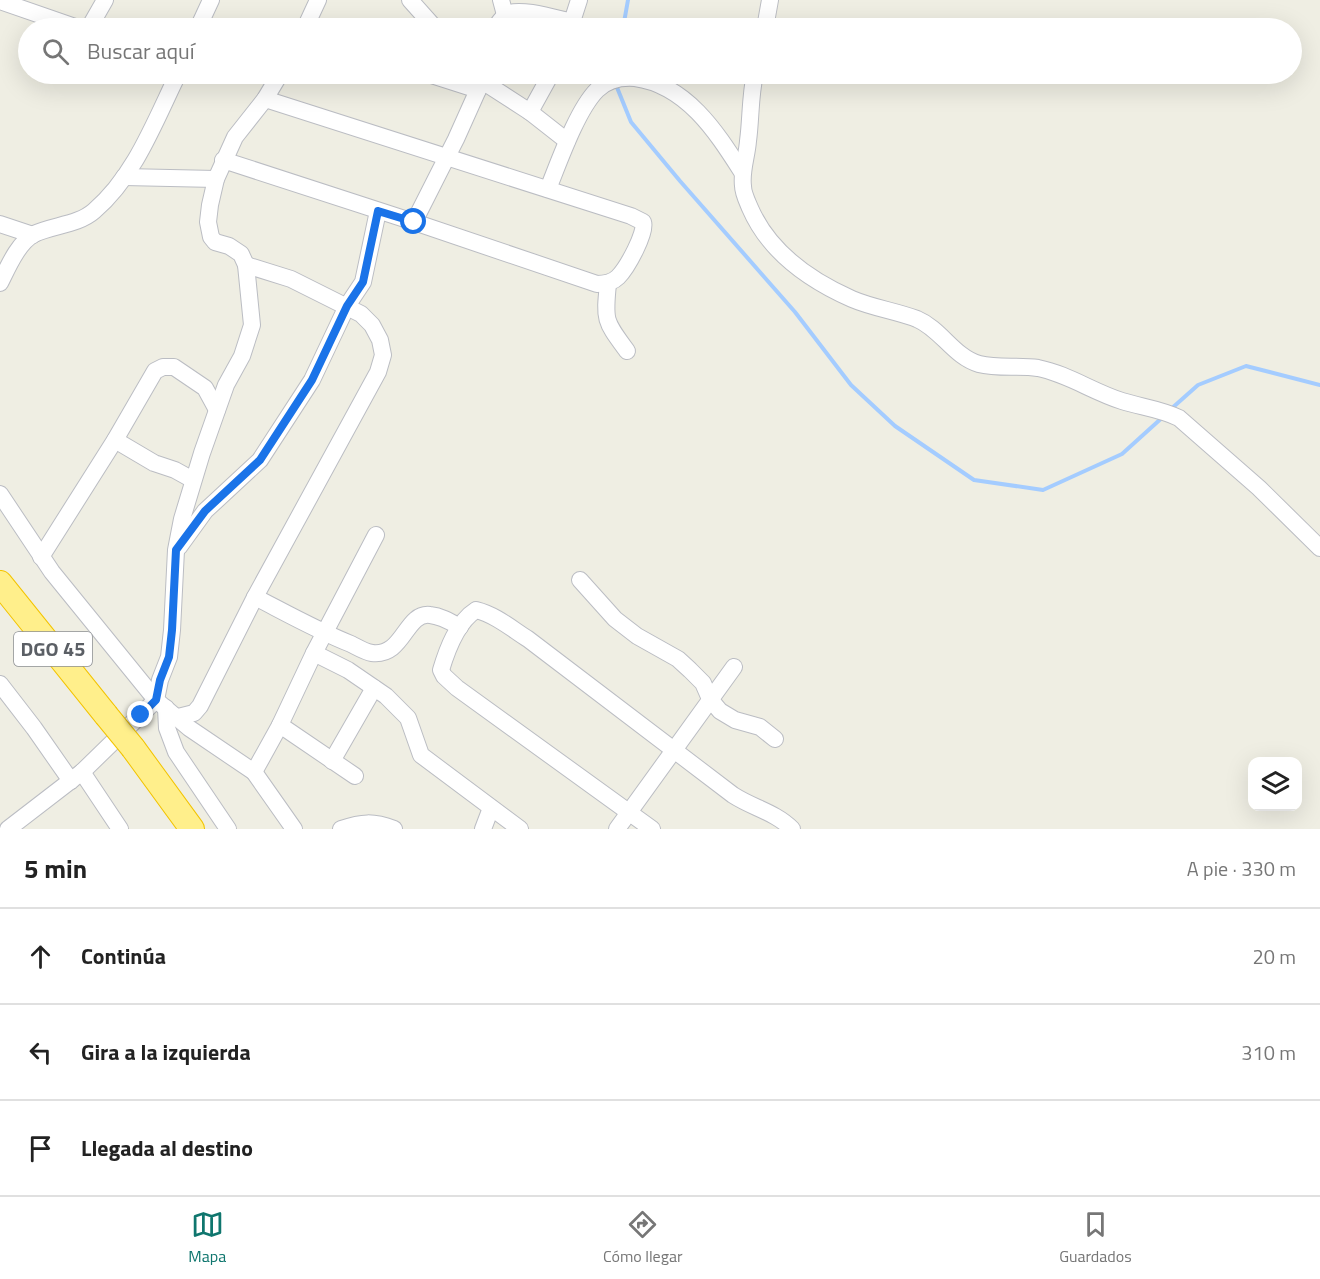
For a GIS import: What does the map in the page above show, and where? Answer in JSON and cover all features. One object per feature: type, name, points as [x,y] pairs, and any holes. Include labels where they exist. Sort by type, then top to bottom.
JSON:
[{"type":"highway","name":"DGO 45","points":[[0,584],[133,748],[192,829]]},
{"type":"street","points":[[95,18],[105,0]]},
{"type":"street","points":[[203,18],[211,0]]},
{"type":"street","points":[[310,18],[318,0]]},
{"type":"street","points":[[410,0],[426,18]]},
{"type":"street","points":[[573,18],[579,0]]},
{"type":"street","points":[[767,18],[770,0]]},
{"type":"street","points":[[0,1],[49,18]]},
{"type":"street","points":[[500,15],[518,13],[552,18]]},
{"type":"street","points":[[0,283],[22,246],[33,235],[92,213],[109,197],[143,146],[173,84]]},
{"type":"street","points":[[228,829],[176,752],[167,728],[167,708],[160,680],[169,657],[176,550],[193,480],[226,385],[242,356],[252,325],[246,265],[241,254],[229,246],[215,242],[211,237],[208,222],[216,178],[235,137],[274,84]]},
{"type":"street","points":[[414,222],[478,84]]},
{"type":"street","points":[[482,84],[530,112],[567,141]]},
{"type":"street","points":[[530,112],[545,84]]},
{"type":"street","points":[[548,189],[567,141],[597,90],[606,84]]},
{"type":"street","points":[[659,84],[700,114],[716,132],[742,172]]},
{"type":"street","points":[[754,84],[742,172],[743,188],[755,221],[769,241],[797,267],[850,298],[928,325],[968,360],[980,365],[1053,371],[1124,402],[1168,412],[1179,418],[1259,488],[1320,548]]},
{"type":"street","points":[[223,160],[597,284],[608,284],[618,277],[644,231],[643,222],[548,189],[265,99]]},
{"type":"street","points":[[124,177],[216,178]]},
{"type":"street","points":[[176,550],[205,511],[260,460],[312,380],[347,306],[363,282],[378,211]]},
{"type":"street","points":[[0,224],[33,235]]},
{"type":"street","points":[[0,816],[13,825],[167,708],[194,713],[200,706],[255,597],[378,372],[383,355],[380,340],[372,325],[361,314],[291,279],[246,265]]},
{"type":"street","points":[[608,284],[606,318],[608,326],[627,351]]},
{"type":"street","points":[[41,557],[115,440],[155,371],[163,366],[174,367],[205,388],[217,410]]},
{"type":"street","points":[[115,440],[154,463],[175,470],[193,480]]},
{"type":"street","points":[[0,494],[41,557],[167,708],[189,728],[254,772],[294,829]]},
{"type":"street","points":[[254,772],[376,535]]},
{"type":"street","points":[[580,580],[615,619],[637,636],[678,659],[690,670],[703,683],[710,699],[720,711],[735,720],[760,728],[775,739]]},
{"type":"street","points":[[255,597],[325,634],[371,653],[386,652],[398,644],[410,626],[418,618],[427,614],[448,620],[460,627]]},
{"type":"street","points":[[652,829],[449,681],[441,670],[445,655],[469,615],[476,610],[486,612],[501,621],[745,803],[778,816],[792,829]]},
{"type":"street","points":[[314,653],[348,670],[396,705],[408,718],[421,755],[520,829]]},
{"type":"street","points":[[617,829],[734,667]]},
{"type":"street","points":[[0,684],[34,728],[120,829]]},
{"type":"street","points":[[332,762],[374,688]]},
{"type":"street","points":[[280,725],[356,776]]},
{"type":"street","points":[[483,829],[491,808]]},
{"type":"street","points":[[341,829],[358,823],[375,822],[394,829]]},
{"type":"waterway","points":[[625,18],[628,0]]},
{"type":"waterway","points":[[616,85],[631,122],[795,312],[851,385],[895,426],[974,480],[1043,490],[1122,454],[1164,416]]},
{"type":"waterway","points":[[1171,409],[1198,385],[1246,366],[1320,385]]},
{"type":"route","points":[[141,715],[156,700],[160,680],[169,657],[176,550],[205,511],[260,460],[312,380],[347,306],[363,282],[378,211],[414,222]]}]
